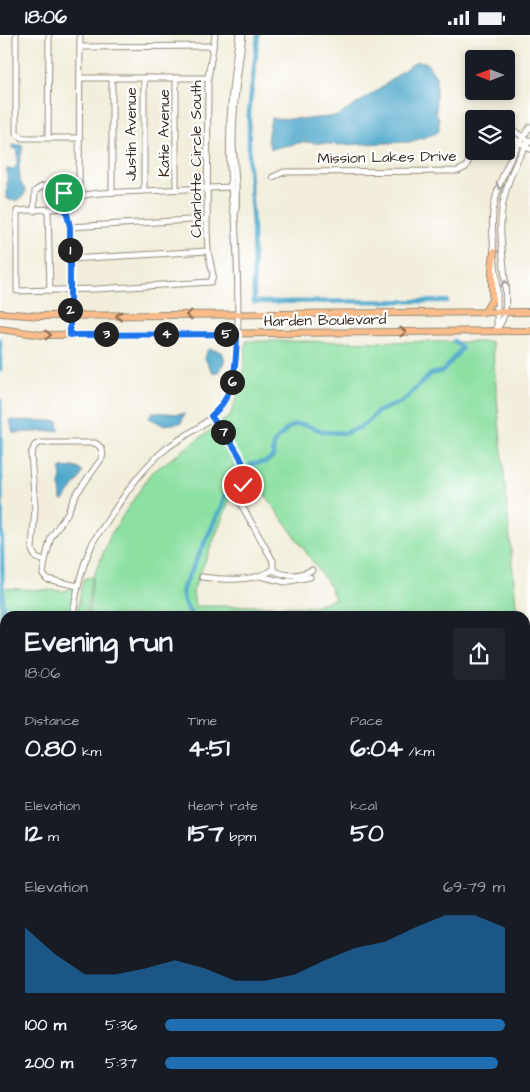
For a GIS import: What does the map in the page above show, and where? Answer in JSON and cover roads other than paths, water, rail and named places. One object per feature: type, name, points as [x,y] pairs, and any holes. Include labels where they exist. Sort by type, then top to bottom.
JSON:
[{"type":"main road","points":[[484,313],[492,300],[494,252]]},
{"type":"main road","name":"Harden Boulevard","points":[[0,313],[70,316],[530,312]]},
{"type":"main road","name":"Harden Boulevard","points":[[0,329],[43,335],[530,331]]},
{"type":"street","points":[[16,35],[16,133],[19,137],[80,139]]},
{"type":"street","points":[[48,138],[49,35]]},
{"type":"street","points":[[80,35],[79,190],[82,195]]},
{"type":"street","name":"Charlotte Circle South","points":[[70,290],[211,282],[213,277],[208,251],[207,219],[208,78],[215,35]]},
{"type":"street","points":[[75,611],[78,586],[92,544],[137,477],[168,447],[191,433],[211,416],[226,399],[234,375],[238,315],[238,270],[235,217],[232,208],[230,123],[235,59],[239,35]]},
{"type":"street","points":[[235,217],[237,208],[234,124],[236,87],[243,35]]},
{"type":"street","points":[[80,47],[213,45]]},
{"type":"street","points":[[80,77],[208,78]]},
{"type":"street","points":[[112,78],[112,192]]},
{"type":"street","name":"Justin Avenue","points":[[144,78],[144,190]]},
{"type":"street","name":"Katie Avenue","points":[[176,78],[176,189]]},
{"type":"street","points":[[497,331],[492,221],[494,206],[501,181],[520,142],[530,127]]},
{"type":"street","points":[[497,331],[505,312],[505,270],[501,221],[507,189],[530,141],[515,132]]},
{"type":"street","points":[[515,137],[528,148]]},
{"type":"street","name":"Mission Lakes Drive","points":[[273,177],[284,172],[458,171],[466,167],[469,160]]},
{"type":"street","points":[[34,211],[35,191],[43,186],[60,189],[69,201]]},
{"type":"street","points":[[70,335],[70,227],[65,205],[69,201],[82,195],[112,192],[231,187]]},
{"type":"street","points":[[66,208],[17,211],[16,291],[70,290]]},
{"type":"street","points":[[48,210],[50,291]]},
{"type":"street","points":[[70,227],[207,219]]},
{"type":"street","points":[[70,259],[208,251]]},
{"type":"street","points":[[211,416],[231,442],[242,461],[245,473],[243,485],[237,497],[273,561],[273,570]]},
{"type":"street","points":[[45,561],[36,558],[32,550],[35,522],[31,471],[32,449],[40,443],[95,443],[103,451],[102,458],[75,496],[67,514],[51,537],[43,574],[47,579],[78,586]]},
{"type":"street","points":[[202,577],[237,579],[260,575],[273,570],[292,575],[300,575],[312,571]]},
{"type":"street","points":[[260,575],[285,582],[310,577]]},
{"type":"water","points":[[417,61],[426,62],[436,77],[436,113],[439,118],[439,131],[437,133],[410,142],[340,145],[304,142],[271,149],[267,139],[271,118],[307,119],[338,116],[381,88]]},
{"type":"water","points":[[13,145],[21,145],[23,147],[19,165],[20,181],[26,191],[21,199],[13,201],[7,199],[7,169],[14,169],[17,164],[18,151],[11,147]]},
{"type":"water","points":[[210,349],[222,352],[224,363],[218,372],[213,373],[205,359],[207,351]]},
{"type":"water","points":[[152,412],[185,414],[181,423],[163,425],[149,418]]},
{"type":"water","points":[[10,420],[58,421],[59,431],[13,433]]},
{"type":"water","points":[[74,467],[83,471],[82,475],[64,500],[61,500],[61,468]]},
{"type":"waterway","points":[[258,35],[249,112],[254,302],[447,301]]},
{"type":"waterway","points":[[0,340],[0,370]]},
{"type":"waterway","points":[[251,464],[265,462],[273,457],[274,443],[287,429],[296,424],[306,425],[325,432],[345,433],[359,428],[377,412],[403,401],[431,374],[443,371],[462,348],[454,341]]},
{"type":"waterway","points":[[0,400],[3,611]]},
{"type":"waterway","points":[[189,611],[184,602],[182,590],[221,508],[228,485],[237,470]]}]
